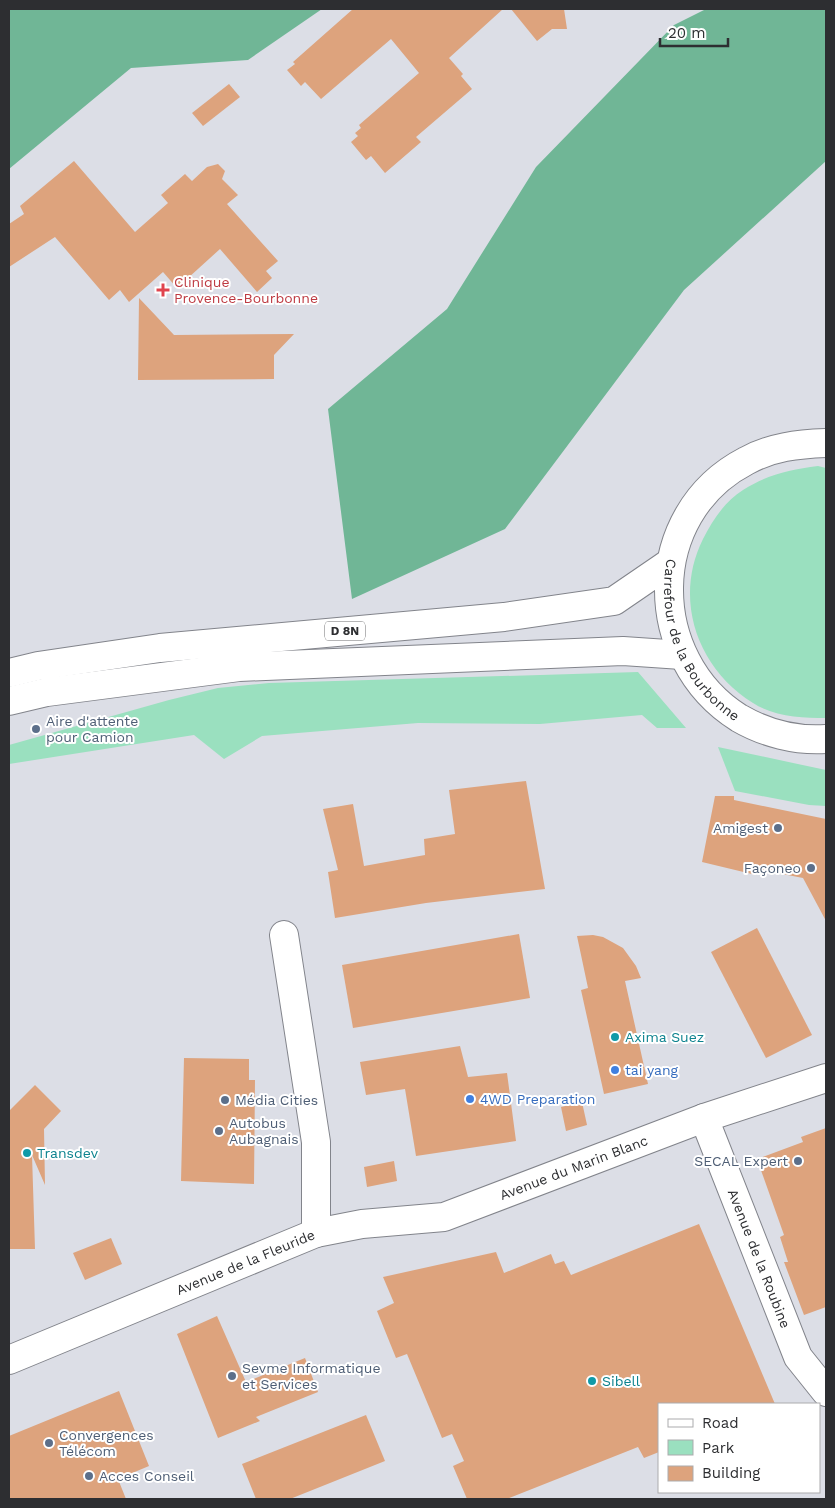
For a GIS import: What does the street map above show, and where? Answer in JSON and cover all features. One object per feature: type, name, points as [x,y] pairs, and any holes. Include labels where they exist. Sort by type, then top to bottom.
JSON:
[{"type":"main road","name":"Carrefour de la Bourbonne","points":[[824,741],[794,738],[771,732],[734,715],[710,694],[694,676],[682,655],[671,617],[668,594],[671,562],[682,529],[698,502],[719,479],[745,461],[774,449],[800,444],[826,443]]},
{"type":"main road","name":"D 8N","points":[[9,673],[38,666],[160,648],[504,617],[614,601],[671,562]]},
{"type":"main road","points":[[9,701],[47,692],[239,667],[623,650],[682,655]]},
{"type":"main road","name":"Avenue de la Fleuride","points":[[9,1360],[316,1233],[316,1142],[284,935]]},
{"type":"main road","name":"Avenue du Marin Blanc","points":[[316,1233],[362,1224],[444,1217],[704,1118],[826,1078]]},
{"type":"main road","name":"Avenue de la Roubine","points":[[704,1118],[798,1357],[826,1392]]},
{"type":"green space","points":[[9,9],[322,9],[248,60],[131,68],[9,169]]},
{"type":"green space","points":[[706,9],[826,9],[826,161],[684,290],[505,529],[352,599],[328,409],[447,309],[536,167],[674,25]]},
{"type":"green space","points":[[818,466],[826,468],[826,718],[779,714],[761,708],[734,688],[717,671],[705,652],[696,630],[691,608],[690,585],[694,562],[703,539],[715,518],[736,495],[770,476]]},
{"type":"green space","points":[[638,672],[686,728],[657,728],[642,715],[540,724],[418,723],[262,736],[224,759],[194,735],[9,764],[9,745],[218,688],[269,683]]},
{"type":"green space","points":[[718,747],[826,770],[826,806],[809,805],[735,791]]},
{"type":"building","points":[[353,9],[503,9],[449,58],[463,74],[461,76],[472,89],[416,137],[421,142],[385,173],[371,156],[366,160],[351,142],[358,136],[355,133],[361,128],[359,125],[419,73],[391,39],[321,99],[305,82],[301,86],[287,70],[295,64],[293,62]]},
{"type":"building","points":[[511,9],[564,9],[567,29],[552,29],[537,41]]},
{"type":"building","points":[[229,84],[240,97],[203,126],[192,113]]},
{"type":"building","points":[[74,161],[135,232],[168,203],[161,195],[185,174],[192,181],[207,167],[218,164],[225,171],[222,179],[238,195],[227,204],[278,261],[266,271],[272,278],[257,292],[220,249],[177,288],[163,272],[129,302],[120,290],[109,300],[55,237],[9,267],[9,224],[24,214],[20,206]]},
{"type":"building","points":[[139,298],[174,335],[294,334],[274,355],[274,379],[138,380]]},
{"type":"building","points":[[526,781],[545,889],[426,903],[335,918],[328,872],[338,870],[323,809],[353,804],[364,866],[425,855],[424,839],[455,834],[449,790]]},
{"type":"building","points":[[715,796],[734,796],[734,800],[826,819],[826,921],[803,878],[757,869],[756,875],[702,862]]},
{"type":"building","points":[[757,928],[812,1035],[766,1058],[711,952]]},
{"type":"building","points":[[519,934],[530,998],[353,1028],[342,965]]},
{"type":"building","name":"Axima Suez","points":[[593,935],[603,937],[623,948],[636,966],[641,978],[625,981],[648,1084],[604,1094],[581,990],[588,988],[577,936]]},
{"type":"building","points":[[460,1046],[468,1077],[507,1073],[516,1141],[416,1156],[405,1089],[366,1095],[360,1062]]},
{"type":"building","points":[[184,1058],[249,1059],[249,1080],[255,1080],[254,1184],[181,1181]]},
{"type":"building","name":"Transdev","points":[[35,1085],[61,1111],[44,1129],[45,1185],[32,1155],[35,1249],[9,1249],[9,1111]]},
{"type":"building","points":[[582,1102],[587,1125],[566,1131],[561,1107]]},
{"type":"building","points":[[826,1128],[826,1307],[804,1315],[784,1262],[788,1262],[780,1237],[784,1235],[757,1159],[803,1142],[801,1137]]},
{"type":"building","points":[[394,1161],[397,1181],[367,1187],[364,1167]]},
{"type":"building","name":"Sibell","points":[[699,1224],[775,1403],[658,1403],[658,1452],[644,1458],[638,1447],[507,1499],[467,1499],[453,1466],[464,1461],[452,1434],[442,1438],[407,1354],[396,1358],[377,1311],[394,1303],[383,1277],[496,1252],[504,1273],[551,1254],[555,1264],[564,1261],[571,1275]]},
{"type":"building","points":[[111,1238],[122,1264],[85,1280],[73,1253]]},
{"type":"building","points":[[217,1316],[246,1382],[305,1358],[318,1392],[256,1417],[260,1421],[218,1438],[177,1334]]},
{"type":"building","points":[[119,1391],[149,1466],[118,1479],[126,1499],[9,1499],[9,1436]]},
{"type":"building","points":[[366,1415],[385,1461],[290,1499],[256,1499],[242,1464]]},
{"type":"place","name":"Clinique Provence-Bourbonne","points":[[163,290]]},
{"type":"place","name":"Aire d'attente pour Camion","points":[[36,729]]},
{"type":"place","name":"Amigest","points":[[778,828]]},
{"type":"place","name":"Façoneo","points":[[811,868]]},
{"type":"place","name":"Axima Suez","points":[[615,1037]]},
{"type":"place","name":"tai yang","points":[[615,1070]]},
{"type":"place","name":"4WD Preparation","points":[[470,1099]]},
{"type":"place","name":"Média Cities","points":[[225,1100]]},
{"type":"place","name":"Autobus Aubagnais","points":[[219,1131]]},
{"type":"place","name":"Transdev","points":[[27,1153]]},
{"type":"place","name":"SECAL Expert","points":[[798,1161]]},
{"type":"place","name":"Sevme Informatique et Services","points":[[232,1376]]},
{"type":"place","name":"Sibell","points":[[592,1381]]},
{"type":"place","name":"Convergences Télécom","points":[[49,1443]]},
{"type":"place","name":"Acces Conseil","points":[[89,1476]]}]
